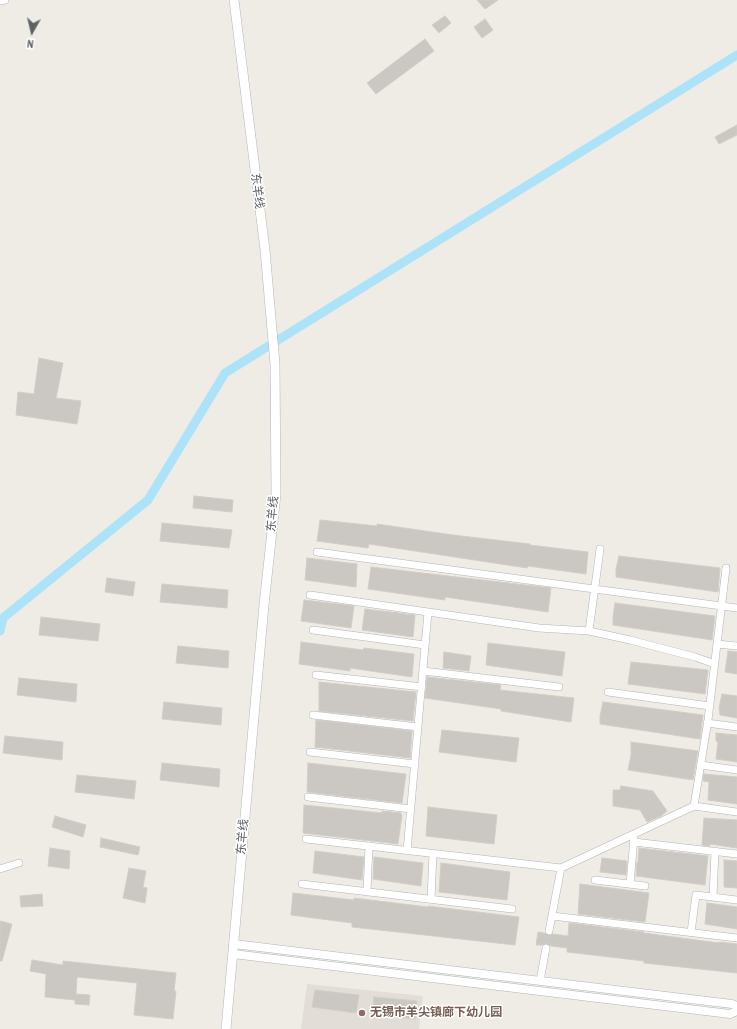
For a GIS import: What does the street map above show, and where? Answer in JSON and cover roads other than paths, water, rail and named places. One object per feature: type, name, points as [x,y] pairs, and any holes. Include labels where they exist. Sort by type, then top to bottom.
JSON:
[{"type":"main road","name":"东羊线","points":[[226,1029],[264,605],[276,494],[275,364],[265,250],[234,0]]},
{"type":"street","points":[[0,1],[5,0]]},
{"type":"street","points":[[589,631],[600,549]]},
{"type":"street","points":[[317,552],[737,608]]},
{"type":"street","points":[[694,806],[710,706],[726,568]]},
{"type":"street","points":[[310,595],[538,628],[589,631],[695,657],[715,664]]},
{"type":"street","points":[[407,851],[428,612]]},
{"type":"street","points":[[313,630],[425,645]]},
{"type":"street","points":[[717,644],[737,646]]},
{"type":"street","points":[[423,671],[559,687]]},
{"type":"street","points":[[316,675],[422,687]]},
{"type":"street","points":[[608,692],[710,706]]},
{"type":"street","points":[[313,715],[418,727]]},
{"type":"street","points":[[707,723],[737,727]]},
{"type":"street","points":[[310,752],[415,764]]},
{"type":"street","points":[[701,765],[737,770]]},
{"type":"street","points":[[308,797],[411,809]]},
{"type":"street","points":[[306,839],[561,868],[694,806],[737,812]]},
{"type":"street","points":[[630,884],[635,834]]},
{"type":"street","points":[[634,842],[737,854]]},
{"type":"street","points":[[367,891],[369,846]]},
{"type":"street","points":[[713,897],[715,851]]},
{"type":"street","points":[[431,899],[433,854]]},
{"type":"street","points":[[0,869],[19,863]]},
{"type":"street","points":[[549,930],[561,868]]},
{"type":"street","points":[[595,880],[645,886]]},
{"type":"street","points":[[302,884],[512,909]]},
{"type":"street","points":[[691,932],[696,895],[737,900]]},
{"type":"street","points":[[552,916],[737,938]]},
{"type":"street","points":[[234,944],[732,1004],[737,1006]]},
{"type":"street","points":[[540,981],[546,948]]},
{"type":"street","points":[[233,954],[730,1014],[737,1011]]},
{"type":"waterway","points":[[0,631],[3,618],[148,500],[225,373],[737,55]]},
{"type":"tunnel","points":[[546,948],[549,931]]},
{"type":"place","name":"无锡市羊尖镇廊下幼儿园","points":[[362,1013]]}]
